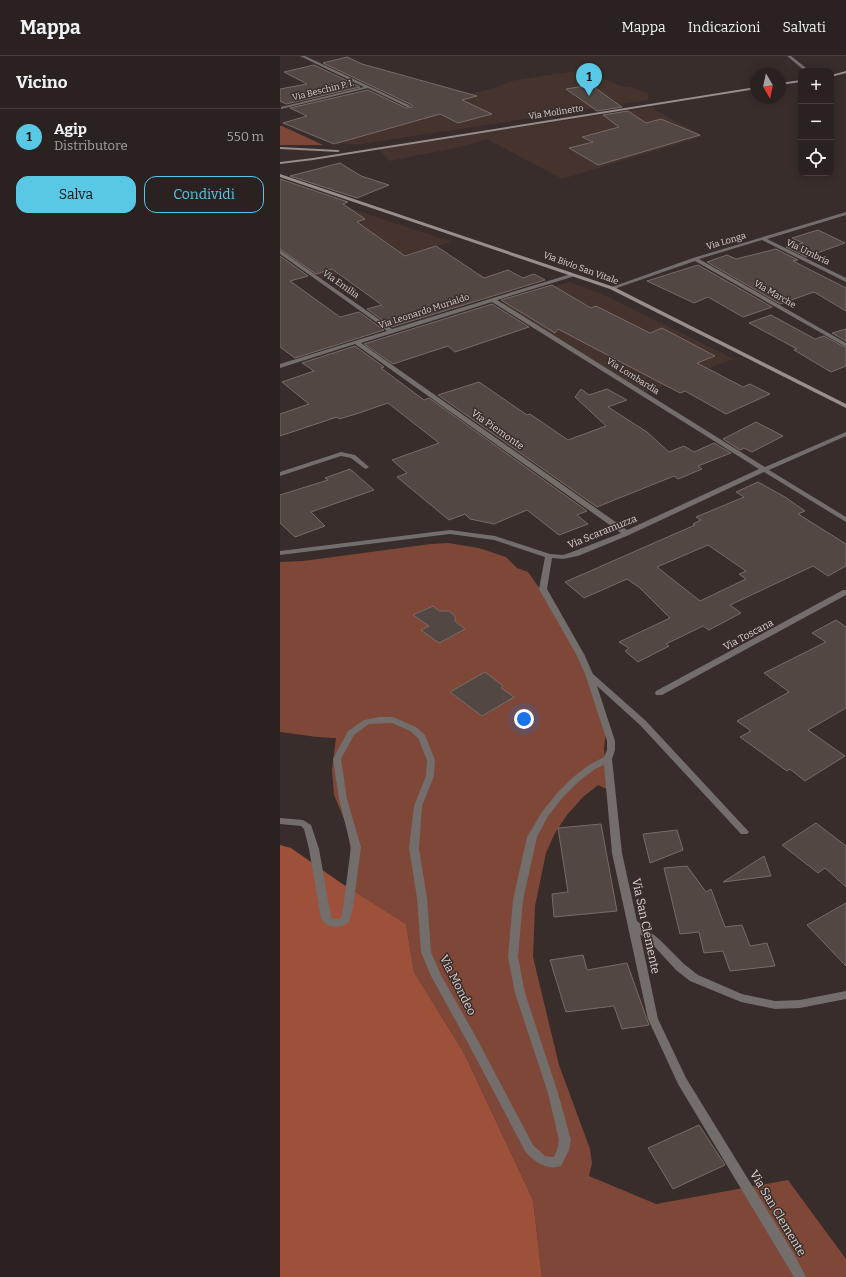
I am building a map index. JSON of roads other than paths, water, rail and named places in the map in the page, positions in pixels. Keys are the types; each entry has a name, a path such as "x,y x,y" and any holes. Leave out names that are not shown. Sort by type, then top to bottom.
{"main road":[{"path":"834,76 846,74"},
{"path":"786,83 798,81"},
{"name":"Via Molinetto","path":"282,164 750,89"},
{"path":"280,149 288,150 291,154 290,159 282,164"},
{"name":"Via Molinetto","path":"280,149 359,152"},
{"name":"Via Bivio San Vitale","path":"280,171 296,180"},
{"name":"Via Bivio San Vitale","path":"280,175 612,288 846,406"}],"street":[{"path":"302,56 409,106"},
{"path":"789,56 804,68"},
{"name":"Via Beschin P. I.","path":"283,108 368,87"},
{"name":"Via Longa","path":"612,288 695,259 846,213"},
{"name":"Via Umbria","path":"762,238 846,280"},
{"name":"Via Emilia","path":"280,252 390,331"},
{"name":"Via Marche","path":"695,259 846,345"},
{"name":"Via Leonardo Murialdo","path":"280,366 573,274"},
{"name":"Via Lombardia","path":"492,300 765,469"},
{"name":"Via Piemonte","path":"357,342 626,533"},
{"name":"Via Scaramuzza","path":"280,553 450,532 495,538 549,556 563,557 575,554 626,533 765,469 846,434"},
{"path":"280,474 341,454 353,456 366,467"},
{"path":"765,469 846,520"},
{"name":"Via San Clemente","path":"549,556 544,590 577,648 589,674 611,741 611,750 608,759 617,853 653,1019 682,1081 772,1227 800,1277"},
{"name":"Via Toscana","path":"659,693 846,592"},
{"path":"589,674 643,723 744,832"},
{"name":"Via Mondeo","path":"280,821 303,823 308,827 314,849 326,918 330,922 336,924 343,921 347,916 350,899 356,847 343,799 337,759 351,733 367,722 393,720 413,729 422,737 431,760 430,776 418,806 414,848 422,898 426,952 436,976 472,1040 529,1148 536,1157 545,1162 557,1162 563,1150 565,1140 553,1093 520,993 513,957 518,900 532,837 545,814 560,795 575,780 592,766 608,759"},
{"path":"632,922 657,943 680,967 694,978 741,998 775,1005 800,1004 846,995"}],"place":[{"name":"Agip","path":"589,96"}]}
